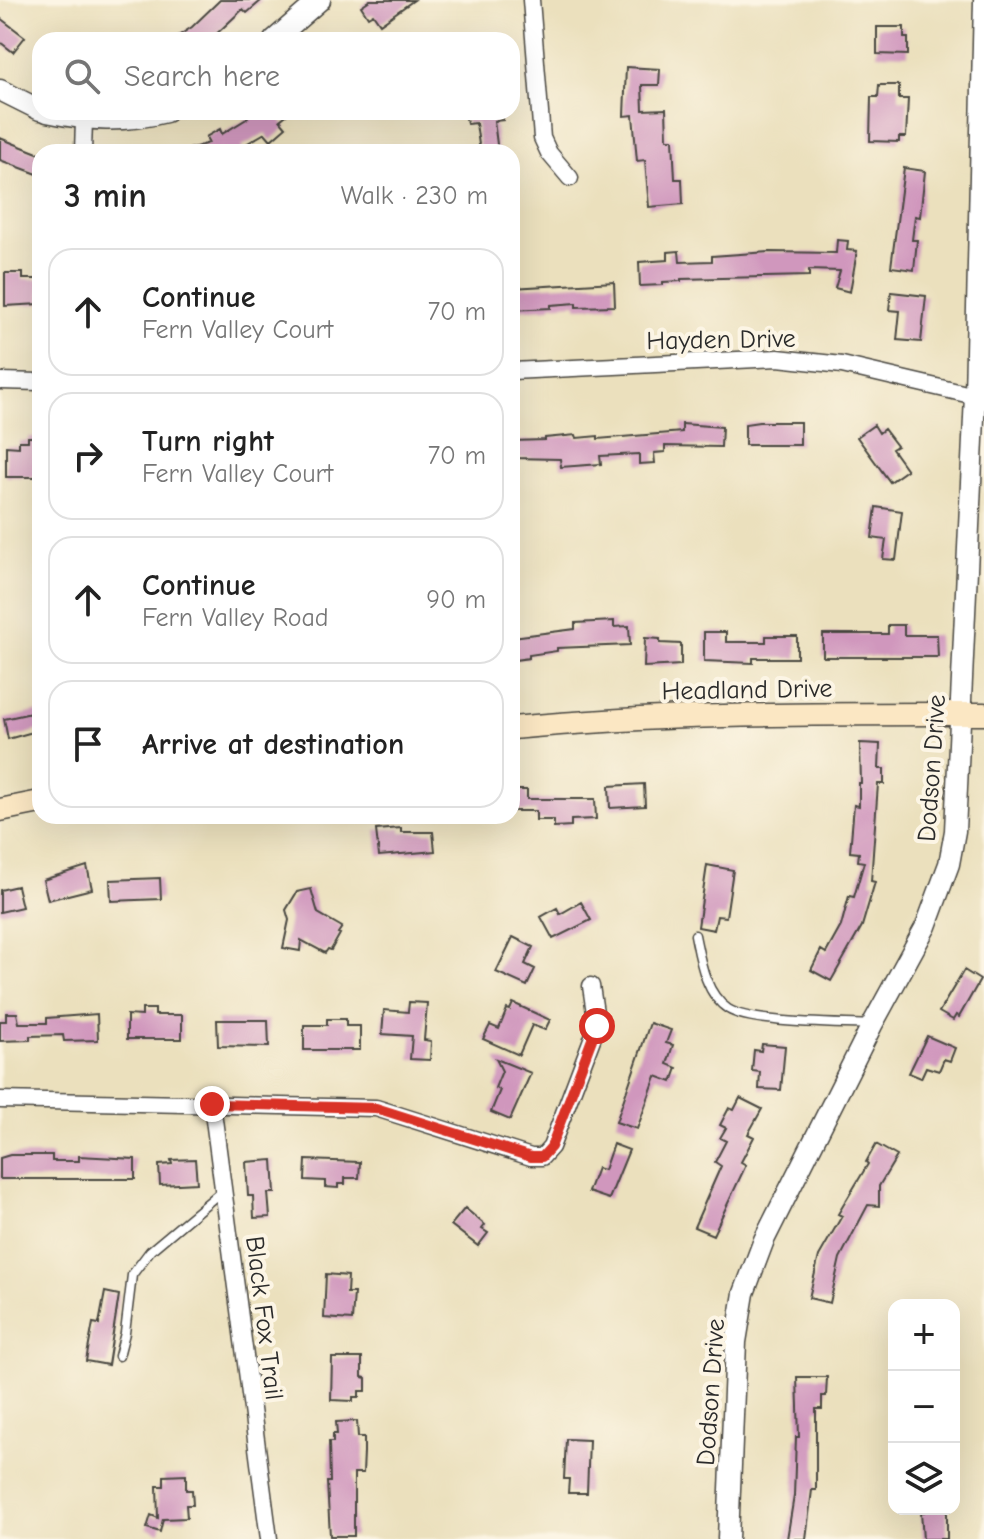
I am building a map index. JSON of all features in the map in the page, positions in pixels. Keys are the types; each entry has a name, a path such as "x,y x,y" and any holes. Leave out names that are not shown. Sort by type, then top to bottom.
{"main road":[{"name":"Headland Drive","path":"520,728 721,717 973,714"},
{"path":"0,810 32,804"}],"street":[{"path":"283,32 320,0"},
{"path":"531,0 542,138 549,153 570,178"},
{"name":"Dodson Drive","path":"728,1539 736,1342 744,1293 764,1240 872,1025 926,926 949,864 955,831 973,714 975,396 980,353 984,0"},
{"path":"0,90 32,106"},
{"path":"83,144 84,120 120,120"},
{"name":"Hayden Drive","path":"520,371 778,358 842,365 975,396"},
{"path":"0,381 32,382"},
{"path":"0,1100 376,1108 531,1157 542,1157 551,1147 597,1026 591,986"},
{"name":"Black Fox Trail","path":"212,1104 269,1539"}],"lane":[{"path":"695,935 701,965 713,992 727,1008 765,1018 872,1025"},
{"path":"119,1356 132,1275 150,1251 224,1189"}],"building":[{"path":"220,0 262,0 247,13 243,9 219,32 184,32"},
{"path":"370,0 414,0 380,24 373,14 368,17 361,6"},
{"path":"0,18 25,37 13,52 0,42"},
{"path":"877,27 904,27 904,38 908,38 908,55 877,54"},
{"path":"626,67 660,69 659,85 642,85 643,110 666,109 667,139 673,139 675,179 682,179 683,204 649,207 645,160 637,161 633,115 624,116"},
{"path":"879,85 899,85 899,99 908,99 906,137 899,137 899,142 870,141 871,97 878,97"},
{"path":"245,120 280,120 286,127 271,140 265,133 246,144 206,144 209,143 206,137 220,129 222,134"},
{"path":"466,120 503,120 494,121 497,144 479,144 476,123 467,124"},
{"path":"0,138 32,151 32,172 0,160"},
{"path":"904,168 925,171 920,217 915,216 912,240 917,240 914,270 891,267"},
{"path":"837,240 848,241 847,250 857,251 850,292 835,288 840,271 809,270 809,276 681,279 663,282 663,285 640,286 639,262 668,260 668,252 679,251 680,262 712,261 712,256 769,252 836,253"},
{"path":"5,273 23,273 23,279 32,279 32,304 5,306"},
{"path":"614,282 615,306 576,307 576,303 520,310 520,288"},
{"path":"891,292 926,296 921,342 897,340 900,311 889,310"},
{"path":"800,422 800,445 745,445 745,424"},
{"path":"682,424 722,427 721,447 665,446 665,452 654,453 655,463 639,464 639,454 600,456 601,464 561,467 560,459 520,458 520,441 576,435 577,438 598,436 598,439 682,432"},
{"path":"874,425 879,433 884,429 897,446 892,449 907,470 890,482 857,437"},
{"path":"28,437 32,437 32,477 6,477 6,446 19,447 19,441 28,441"},
{"path":"876,507 902,511 896,560 883,559 886,540 872,538"},
{"path":"614,621 614,627 629,626 630,645 557,648 557,651 520,659 520,636 575,629 575,623"},
{"path":"888,625 904,625 904,635 937,635 938,657 823,657 823,634 888,634"},
{"path":"704,632 726,632 726,642 766,642 766,636 797,636 797,658 753,658 753,663 704,661"},
{"path":"645,638 660,639 660,643 681,644 681,665 644,667"},
{"path":"32,713 32,732 8,739 4,719"},
{"path":"860,743 880,744 879,769 884,769 884,784 878,784 871,881 875,882 862,926 831,981 811,970 821,950 826,953 841,926 849,896 854,897 864,862 858,861 859,853 850,852 854,805 859,806"},
{"path":"644,784 645,806 610,808 609,786"},
{"path":"520,790 527,790 527,799 595,799 596,819 571,820 571,826 554,827 554,820 536,820 536,811 520,811"},
{"path":"401,828 401,832 433,832 435,851 379,856 376,830"},
{"path":"707,865 733,870 726,917 717,916 714,930 698,927"},
{"path":"87,866 92,889 48,900 43,880"},
{"path":"160,878 161,899 111,901 110,880"},
{"path":"17,886 22,907 0,912 0,890"},
{"path":"311,889 318,913 342,927 331,950 325,953 301,940 300,951 283,948 289,920 286,910 297,892"},
{"path":"581,902 591,920 553,939 541,917 557,908 560,914"},
{"path":"513,937 533,947 525,964 535,969 527,986 496,972"},
{"path":"964,970 980,980 959,1017 956,1015 953,1020 939,1012"},
{"path":"409,1002 427,1003 424,1040 431,1041 430,1060 410,1059 412,1036 382,1034 384,1010 408,1012"},
{"path":"513,1003 550,1020 545,1030 532,1025 519,1055 483,1039 490,1025 499,1029 507,1009 510,1010"},
{"path":"142,1009 155,1009 155,1015 182,1015 182,1039 127,1039 127,1015 142,1016"},
{"path":"6,1013 17,1013 19,1023 47,1023 47,1018 97,1014 98,1040 64,1041 63,1035 0,1041 0,1021 6,1021"},
{"path":"327,1019 346,1019 346,1026 360,1026 360,1050 304,1050 304,1025 327,1025"},
{"path":"217,1020 268,1020 269,1047 218,1046"},
{"path":"650,1023 671,1030 666,1043 673,1045 667,1064 677,1068 672,1082 656,1076 637,1129 616,1122"},
{"path":"927,1036 955,1048 950,1061 944,1059 939,1071 926,1067 921,1078 909,1073"},
{"path":"762,1044 785,1046 781,1090 759,1089 760,1072 752,1071 754,1050 761,1051"},
{"path":"496,1059 531,1073 510,1120 491,1112 500,1090 495,1088 502,1071"},
{"path":"740,1098 762,1109 748,1134 754,1137 741,1162 746,1165 713,1235 694,1227 721,1166 715,1162 726,1141 720,1138 726,1128 720,1125 729,1108 734,1110"},
{"path":"613,1144 629,1150 609,1199 588,1192 597,1168 604,1170"},
{"path":"876,1144 897,1156 879,1186 879,1206 868,1205 840,1258 830,1303 809,1298 819,1256"},
{"path":"10,1155 52,1155 52,1161 79,1161 79,1156 135,1159 135,1179 0,1179 0,1158"},
{"path":"195,1159 197,1183 160,1185 159,1165 172,1164 171,1160"},
{"path":"273,1160 275,1193 268,1193 270,1217 254,1218 253,1196 248,1196 246,1162"},
{"path":"306,1160 360,1162 359,1178 345,1178 345,1184 338,1184 338,1188 325,1187 325,1181 305,1180"},
{"path":"465,1208 485,1225 482,1229 488,1233 478,1246 451,1225"},
{"path":"326,1274 348,1276 347,1293 354,1293 352,1320 324,1318"},
{"path":"105,1292 119,1295 108,1365 86,1361 93,1323 99,1324"},
{"path":"332,1358 362,1358 366,1391 359,1391 359,1397 353,1397 353,1401 331,1400"},
{"path":"797,1377 827,1377 826,1396 822,1396 822,1409 816,1409 816,1490 812,1490 806,1539 787,1539 794,1496 796,1437 799,1437"},
{"path":"357,1421 358,1437 364,1437 364,1452 363,1473 354,1473 354,1536 330,1536 327,1482 330,1482 329,1442 333,1442 333,1434 337,1434 336,1422"},
{"path":"566,1439 589,1440 587,1493 568,1493 569,1479 564,1479"},
{"path":"186,1475 186,1490 192,1490 193,1505 186,1505 187,1518 163,1519 160,1532 147,1528 151,1515 158,1518 157,1486 164,1486 164,1476"},
{"path":"921,1515 947,1515 947,1539 923,1539"}],"route":[{"path":"212,1104 376,1108 531,1157 542,1157 551,1147 597,1026"}]}
